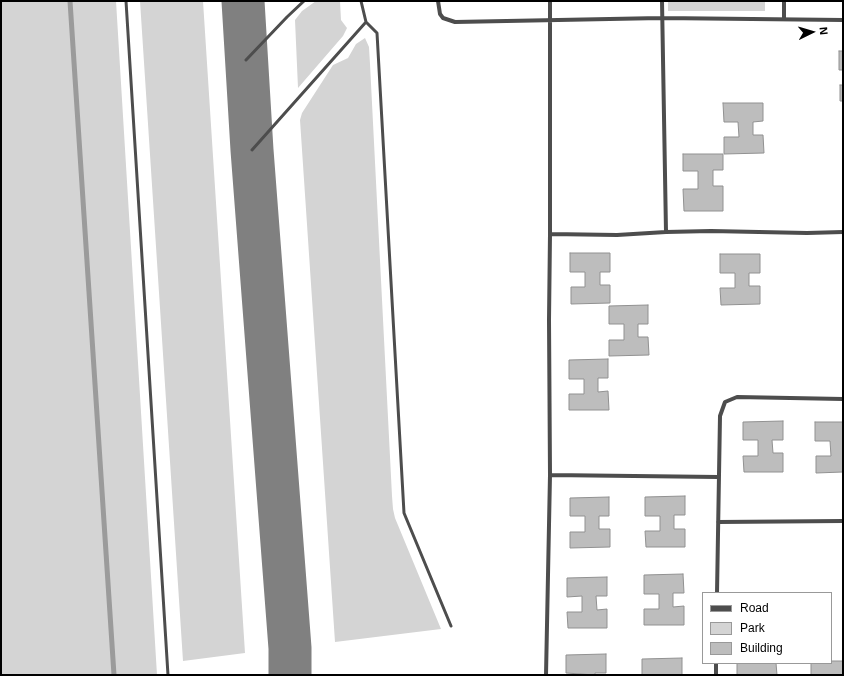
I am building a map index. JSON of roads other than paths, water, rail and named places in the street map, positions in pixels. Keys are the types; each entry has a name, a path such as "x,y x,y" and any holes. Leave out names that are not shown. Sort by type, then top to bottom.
{"street":[{"path":"438,1 440,14 443,18 455,22 661,18 843,20"},
{"path":"546,675 550,475 548,320 550,234 550,1"},
{"path":"662,1 661,18 666,232"},
{"path":"784,1 784,19"},
{"path":"550,234 617,235 711,231 807,233 843,232"},
{"path":"717,592 720,416 725,402 737,397 843,399"},
{"path":"550,475 718,477"},
{"path":"718,522 843,521"},
{"path":"716,664 716,675"}],"lane":[{"path":"126,1 168,675"},
{"path":"246,60 304,1"},
{"path":"356,1 361,3 366,22 377,33 404,512 451,626"},
{"path":"252,150 366,22"}],"waterway":[{"path":"70,1 114,675"}]}
